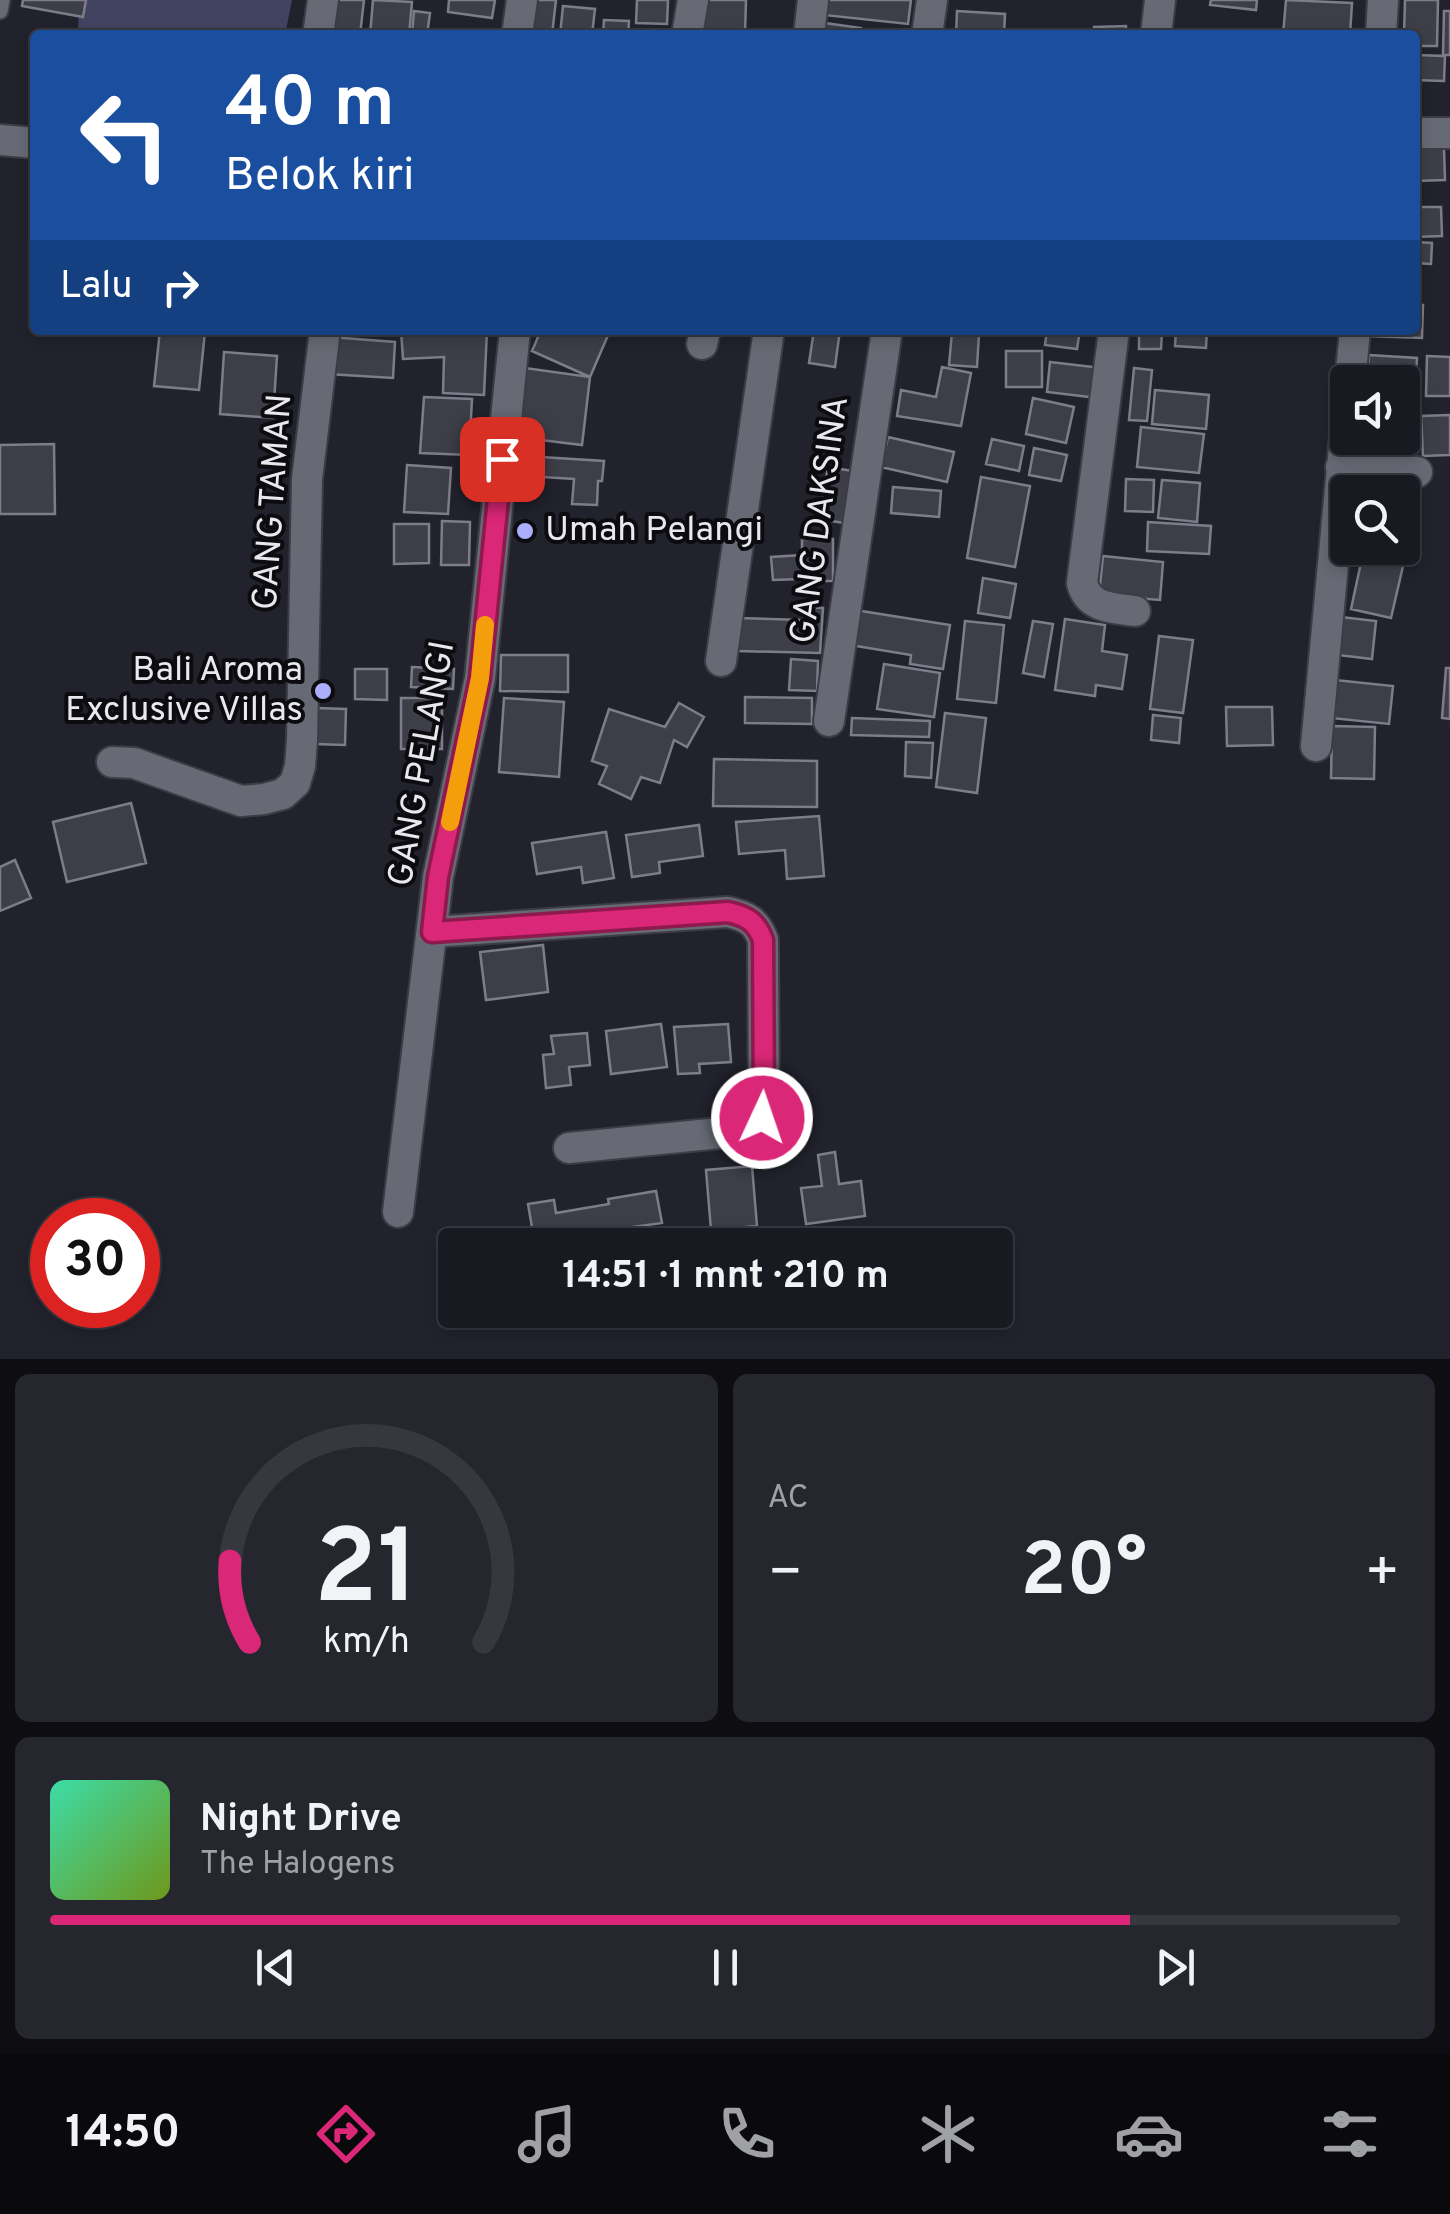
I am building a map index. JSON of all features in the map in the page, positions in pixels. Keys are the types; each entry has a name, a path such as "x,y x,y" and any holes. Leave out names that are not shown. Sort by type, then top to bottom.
{"street":[{"path":"319,30 323,0"},
{"path":"519,30 522,0"},
{"path":"688,30 693,0"},
{"path":"809,30 812,0"},
{"path":"928,30 932,0"},
{"path":"1157,30 1160,0"},
{"path":"1381,30 1383,0"},
{"path":"1420,133 1450,133"},
{"path":"0,140 30,142"},
{"name":"GANG TAMAN","path":"112,762 134,763 242,801 283,794 294,783 302,740 308,480 324,335"},
{"name":"GANG PELANGI","path":"398,1212 438,877 480,678 514,335"},
{"path":"721,662 768,335"},
{"name":"GANG DAKSINA","path":"829,721 886,335"},
{"path":"1113,335 1082,583 1084,594 1100,606 1135,611"},
{"path":"1352,365 1355,335"},
{"path":"1316,746 1342,455"},
{"path":"1341,466 1417,472"},
{"path":"432,932 728,912 750,919 759,928 763,940 762,1118 751,1130 569,1148"}],"lane":[{"path":"0,11 2,0"}],"shaded area":[{"path":"79,0 292,0 286,30 78,30"}],"building":[{"path":"23,0 86,0 83,17 22,6"},
{"path":"332,0 364,0 361,30 328,30"},
{"path":"373,0 412,2 409,30 370,30"},
{"path":"449,0 495,0 492,18 448,12"},
{"path":"529,0 556,0 553,30 526,30"},
{"path":"637,0 668,0 667,24 636,23"},
{"path":"695,0 746,0 745,30 694,30"},
{"path":"826,0 911,0 908,24 824,15"},
{"path":"1211,0 1257,0 1256,10 1210,5"},
{"path":"1286,0 1352,3 1350,30 1283,30"},
{"path":"1405,0 1438,0 1437,46 1420,46 1420,30 1404,30"},
{"path":"563,6 595,9 593,30 561,30"},
{"path":"414,11 430,13 428,30 412,30"},
{"path":"957,11 1005,14 1004,30 956,30"},
{"path":"1444,11 1450,11 1450,55 1443,55"},
{"path":"604,20 629,21 628,30 603,30"},
{"path":"825,23 861,28 861,30 824,30"},
{"path":"1126,26 1126,30 1094,30 1094,27"},
{"path":"1420,55 1445,56 1444,81 1420,80"},
{"path":"1444,148 1445,180 1420,181 1420,149"},
{"path":"1420,207 1441,207 1442,236 1420,237"},
{"path":"1420,242 1432,243 1431,264 1420,263"},
{"path":"1423,305 1422,338 1367,336 1420,335"},
{"path":"159,335 205,335 199,390 154,386"},
{"path":"401,335 487,335 484,395 443,393 444,357 403,359"},
{"path":"539,335 608,335 590,377 532,351"},
{"path":"813,335 839,335 835,367 809,363"},
{"path":"952,335 979,335 977,367 949,365"},
{"path":"1046,335 1079,335 1077,349 1045,345"},
{"path":"1139,335 1162,335 1161,349 1139,349"},
{"path":"1176,335 1207,335 1206,348 1175,346"},
{"path":"330,337 395,342 393,378 328,374"},
{"path":"1006,351 1042,351 1042,387 1006,387"},
{"path":"224,352 277,356 273,418 220,414"},
{"path":"1369,355 1417,358 1417,365 1368,365"},
{"path":"1427,356 1450,357 1450,396 1426,396"},
{"path":"1050,362 1102,368 1098,398 1047,392"},
{"path":"942,367 971,373 961,426 897,416 901,390 936,397"},
{"path":"525,368 590,377 582,445 516,437"},
{"path":"1134,368 1152,370 1147,421 1129,420"},
{"path":"1155,390 1209,395 1206,429 1152,424"},
{"path":"424,397 472,399 469,455 420,453"},
{"path":"1033,398 1074,407 1066,443 1026,434"},
{"path":"1450,415 1450,455 1423,456 1421,416"},
{"path":"1141,427 1204,434 1199,473 1137,467"},
{"path":"888,437 954,452 947,482 881,467"},
{"path":"992,439 1024,446 1019,471 986,464"},
{"path":"54,444 55,514 0,514 0,445"},
{"path":"1034,448 1067,455 1061,481 1029,475"},
{"path":"509,455 604,461 597,505 572,504 574,479 543,477 542,489 506,485"},
{"path":"407,465 451,468 448,514 404,512"},
{"path":"828,467 853,471 844,523 819,519"},
{"path":"981,477 1030,486 1015,567 967,558"},
{"path":"1126,479 1154,480 1153,512 1125,511"},
{"path":"1162,480 1200,483 1197,522 1158,518"},
{"path":"893,487 941,491 939,517 891,513"},
{"path":"442,521 470,522 469,565 441,565"},
{"path":"1148,522 1211,526 1209,554 1147,551"},
{"path":"394,524 429,524 429,563 394,564"},
{"path":"802,539 833,539 833,581 773,580 771,557 802,555"},
{"path":"1103,556 1163,562 1160,600 1099,595"},
{"path":"1360,565 1403,566 1391,618 1351,609"},
{"path":"983,578 1016,584 1010,618 978,613"},
{"path":"804,607 823,608 820,653 738,651 739,618 803,620"},
{"path":"855,610 950,625 943,669 910,664 911,655 850,645"},
{"path":"1341,617 1376,621 1372,659 1338,655"},
{"path":"1065,619 1105,625 1102,651 1127,655 1122,689 1096,685 1095,696 1055,690"},
{"path":"965,621 1004,625 996,703 957,699"},
{"path":"1033,621 1053,624 1044,677 1023,673"},
{"path":"1159,636 1193,640 1183,713 1150,709"},
{"path":"501,655 568,655 568,692 500,691"},
{"path":"791,659 818,661 817,691 789,690"},
{"path":"884,664 940,673 934,717 877,709"},
{"path":"412,667 454,669 453,689 411,687"},
{"path":"1446,668 1450,668 1450,719 1442,718"},
{"path":"355,669 387,669 387,700 355,699"},
{"path":"1335,680 1393,686 1389,724 1331,718"},
{"path":"745,697 812,698 812,724 745,723"},
{"path":"401,698 442,698 442,749 401,749"},
{"path":"504,698 564,702 559,777 499,772"},
{"path":"679,703 704,717 687,747 674,740 660,783 641,777 631,799 599,784 607,766 592,761 609,709 665,727"},
{"path":"1226,707 1272,707 1273,745 1227,746"},
{"path":"315,708 346,709 345,745 314,744"},
{"path":"945,713 986,718 977,793 936,787"},
{"path":"1153,715 1181,718 1179,743 1151,740"},
{"path":"852,718 930,721 929,737 851,735"},
{"path":"1332,726 1375,727 1374,779 1331,778"},
{"path":"906,742 933,743 931,778 905,776"},
{"path":"714,759 817,761 817,807 713,806"},
{"path":"131,803 146,863 67,882 53,822"},
{"path":"819,816 824,876 787,879 785,850 739,854 736,822"},
{"path":"699,825 703,856 659,862 660,873 632,877 626,835"},
{"path":"606,832 614,878 583,883 581,867 537,874 532,843"},
{"path":"15,860 31,898 0,911 0,867"},
{"path":"543,945 548,992 486,1000 480,952"},
{"path":"661,1024 667,1067 611,1074 606,1031"},
{"path":"728,1024 731,1062 699,1064 700,1073 678,1074 674,1027"},
{"path":"587,1033 590,1065 569,1067 571,1085 546,1088 543,1055 554,1054 551,1036"},
{"path":"835,1152 839,1184 861,1181 865,1216 806,1224 801,1188 822,1186 818,1155"},
{"path":"752,1166 757,1226 711,1228 706,1170"},
{"path":"656,1191 662,1223 626,1228 532,1228 528,1204 554,1200 556,1213 609,1204 608,1199"}],"slow traffic":[{"path":"450,822 480,678 485,625"}],"place":[{"name":"Umah Pelangi","path":"525,531"},
{"name":"Bali Aroma Exclusive Villas","path":"323,691"}],"route":[{"path":"502,459 480,678 438,877 432,932 728,912 750,919 763,940 762,1118"}]}
